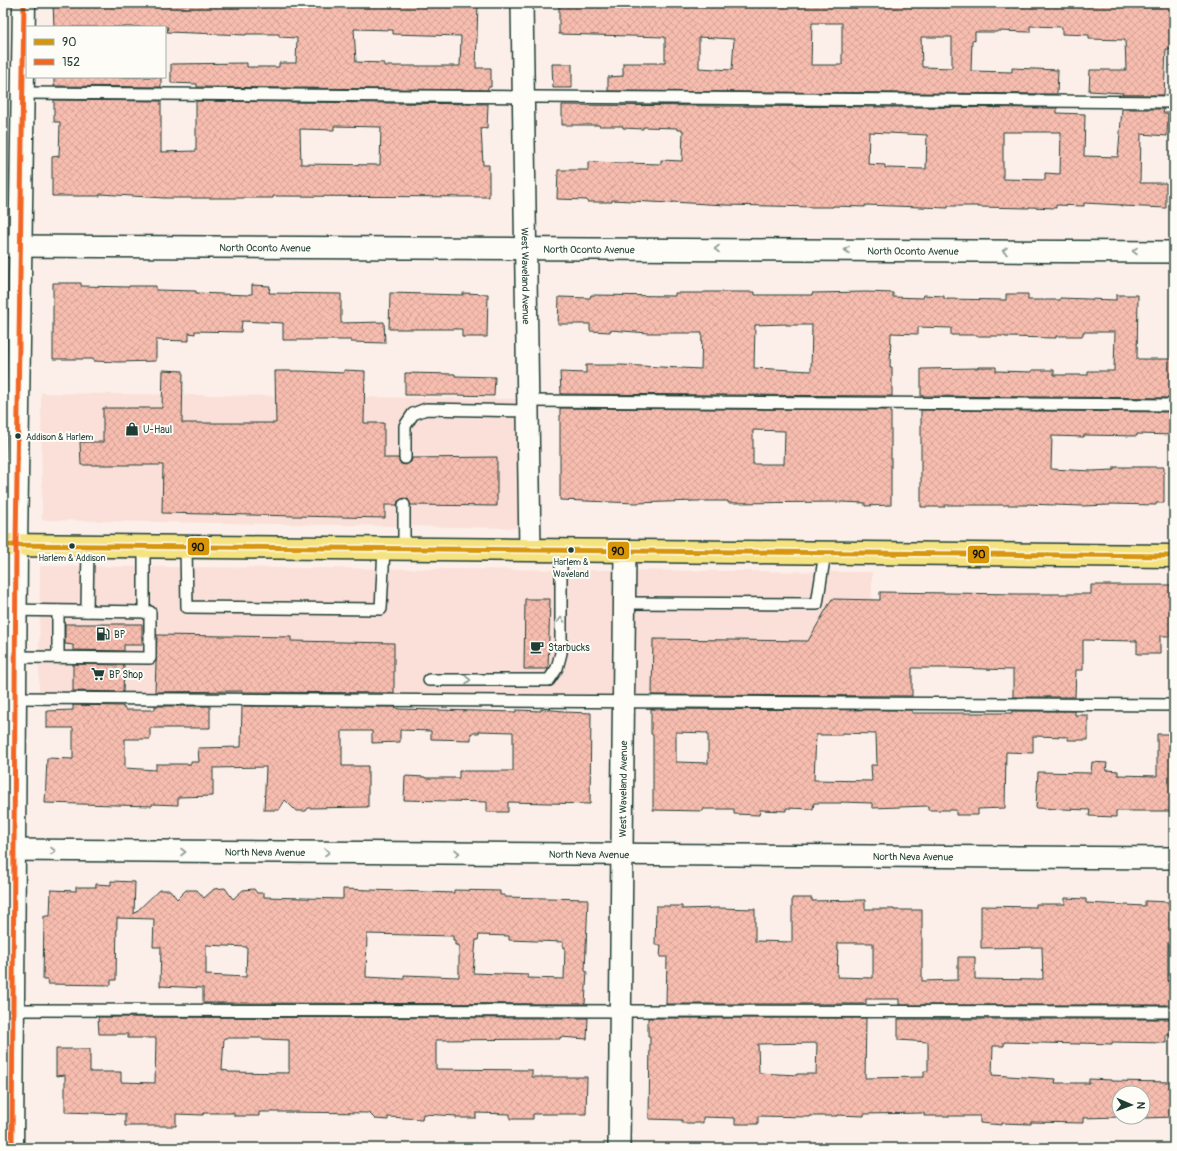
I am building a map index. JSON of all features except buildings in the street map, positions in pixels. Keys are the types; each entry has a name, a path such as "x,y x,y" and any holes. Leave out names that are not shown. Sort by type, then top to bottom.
{"main road":[{"path":"10,545 1174,556"}],"street":[{"path":"12,1148 8,850 15,698 15,657 9,610 11,246 23,93 24,3"},
{"name":"West Waveland Avenue","path":"522,3 530,550"},
{"name":"North Oconto Avenue","path":"11,246 1174,252"},
{"name":"West Waveland Avenue","path":"620,1148 625,551"},
{"name":"North Neva Avenue","path":"8,850 1174,858"}],"lane":[{"path":"23,93 1174,102"},
{"path":"405,458 405,426 413,414 426,410 527,406 1174,405"},
{"path":"186,546 187,607 382,609 404,505"},
{"path":"87,611 88,546"},
{"path":"144,546 144,612"},
{"path":"429,680 549,680 557,668 561,653 561,550"},
{"path":"624,603 817,604 825,553"},
{"path":"9,610 150,612 150,658 15,657"},
{"path":"58,611 58,657"},
{"path":"15,698 1174,705"},
{"path":"10,1001 621,1011 1174,1012"}],"shaded area":[{"path":"41,393 519,399 519,528 42,520"},
{"path":"40,566 872,572 871,699 39,693"}],"transit line":[{"name":"152","path":"12,1148 16,545 24,3"},
{"name":"90","path":"3,545 1174,556"}],"place":[{"name":"U-Haul","path":"132,429"},
{"name":"Addison & Harlem","path":"18,436"},
{"name":"Harlem & Addison","path":"72,546"},
{"name":"Harlem & Waveland","path":"571,550"},
{"name":"BP","path":"103,634"},
{"name":"Starbucks","path":"537,647"},
{"name":"BP Shop","path":"98,674"}]}
